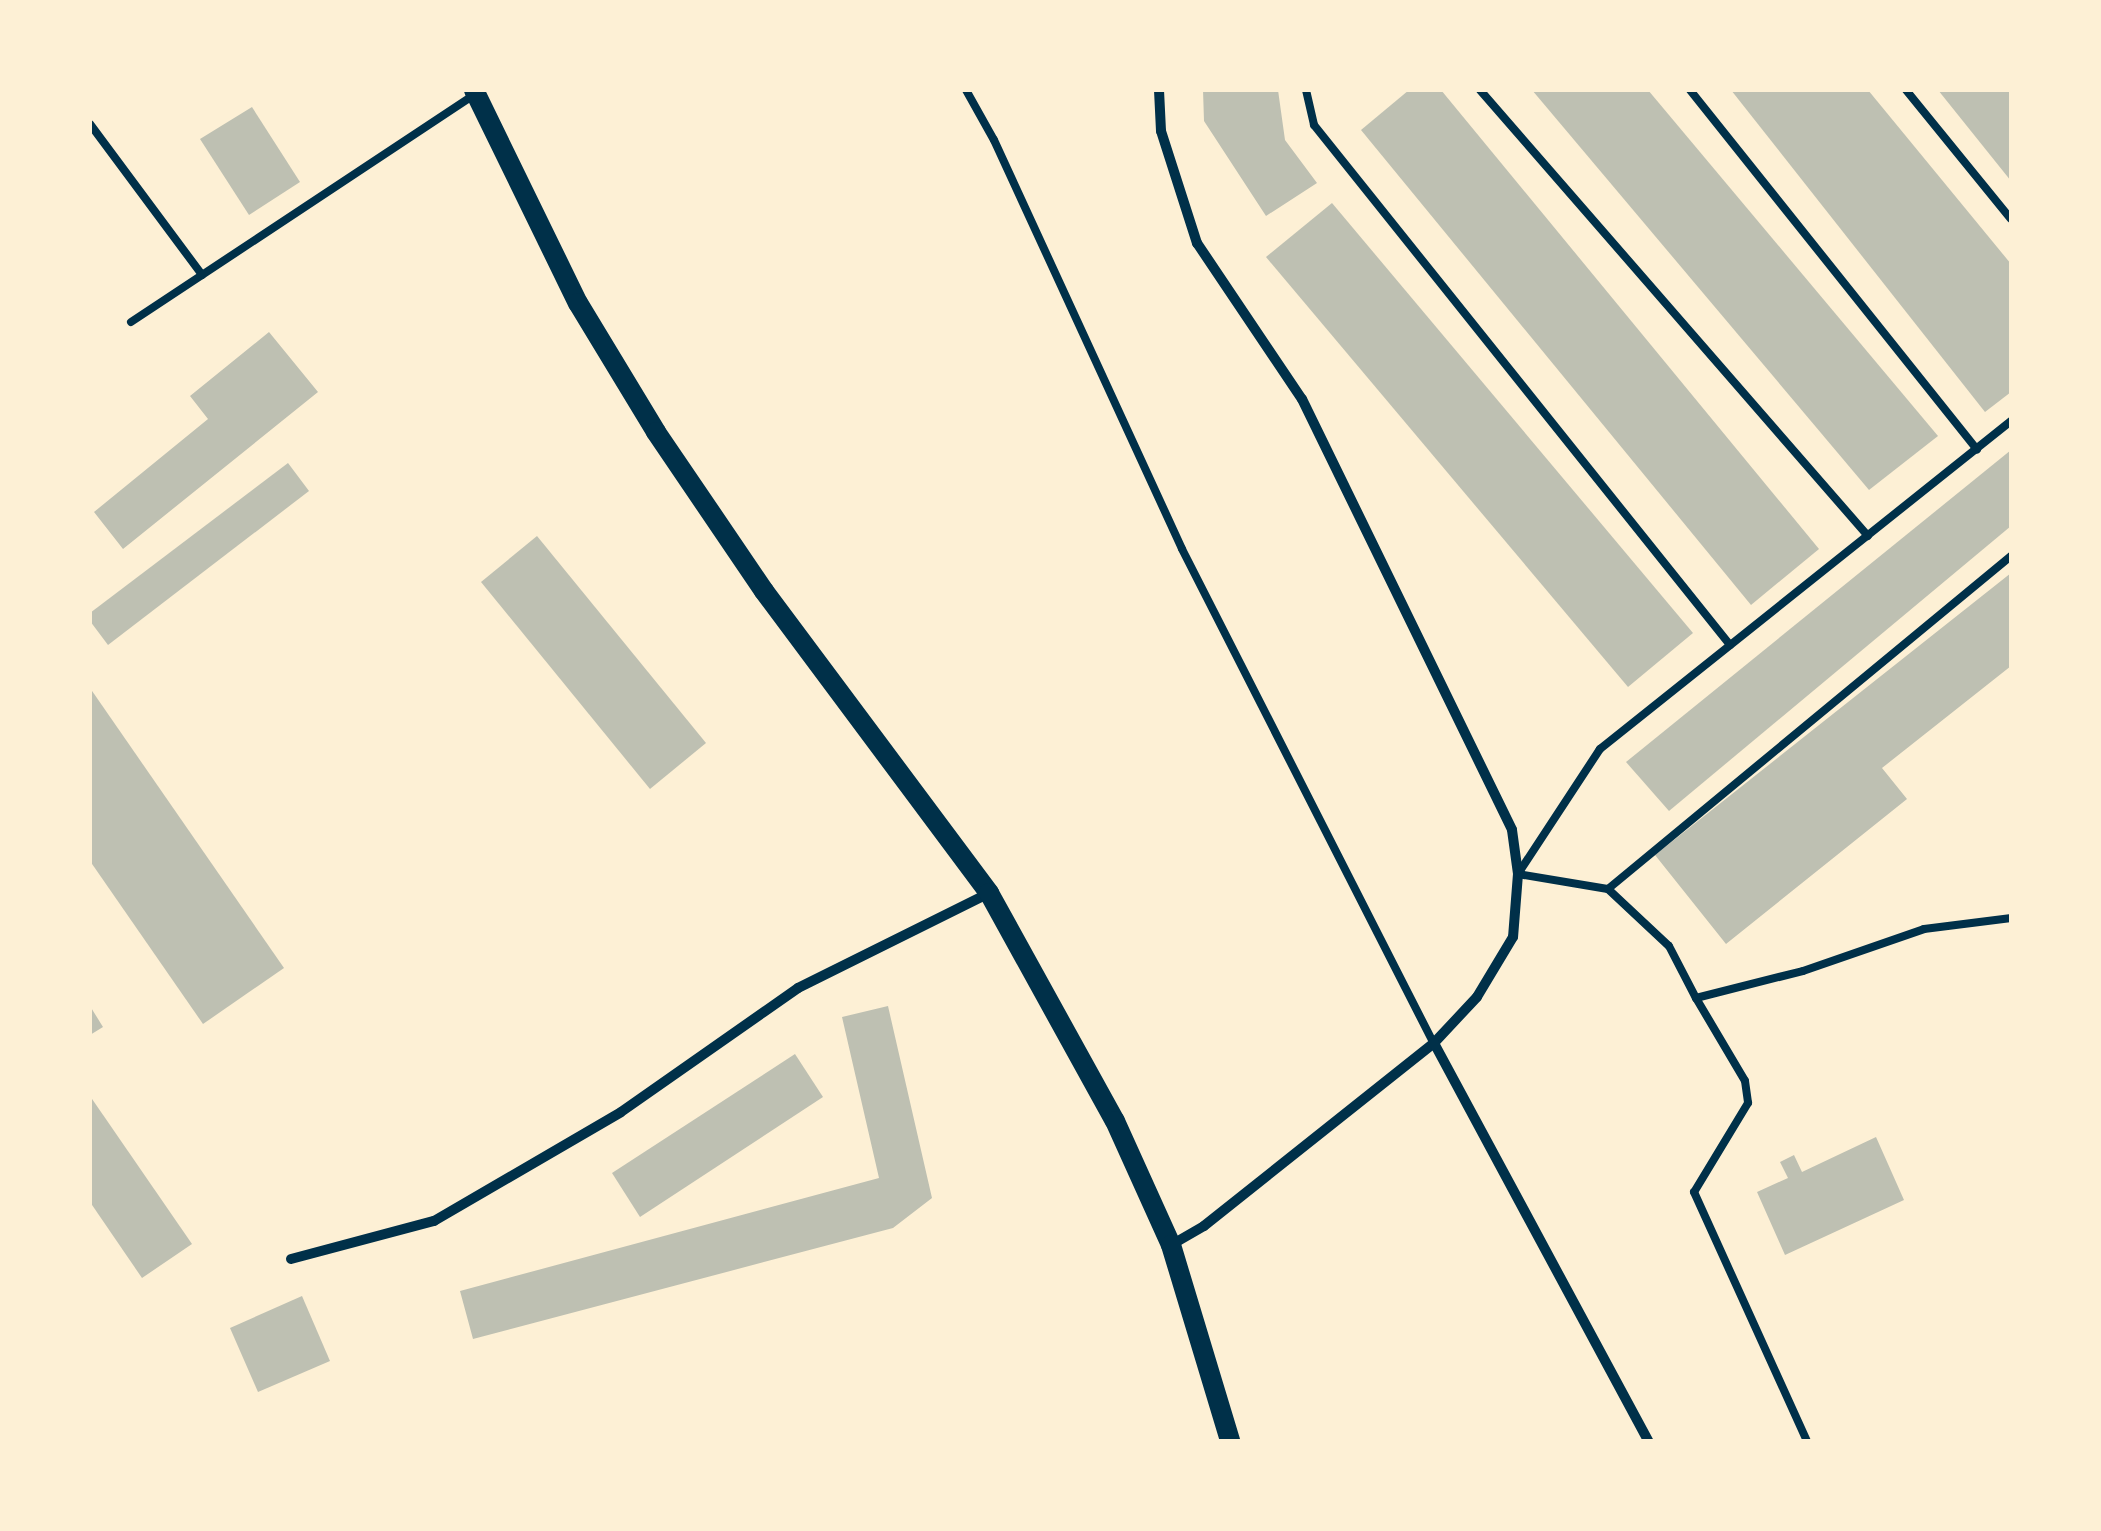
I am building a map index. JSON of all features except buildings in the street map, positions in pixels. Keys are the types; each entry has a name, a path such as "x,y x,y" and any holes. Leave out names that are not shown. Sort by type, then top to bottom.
{"main road":[{"path":"475,92 578,303 656,432 764,591 989,893 1116,1121 1171,1245 1230,1441"}],"street":[{"path":"1159,90 1161,132 1197,243 1302,399 1512,830 1518,874 1513,937 1477,997 1434,1044 1204,1226 1171,1245"},
{"path":"291,1259 434,1221 621,1112 798,988 989,893"},
{"path":"1443,1061 1646,1441"}],"lane":[{"path":"966,90 994,140 1182,549 1443,1061"},
{"path":"1306,90 1314,125 1730,645"},
{"path":"1480,90 1868,536"},
{"path":"1690,90 1977,449"},
{"path":"1906,90 2011,218"},
{"path":"130,322 475,92"},
{"path":"90,124 202,275"},
{"path":"1807,1441 1694,1192 1748,1103 1745,1081 1669,946 1608,889 1518,874 1600,750 2011,422"},
{"path":"1608,889 2011,556"},
{"path":"1696,998 1803,970 1924,929 2011,918"}]}
